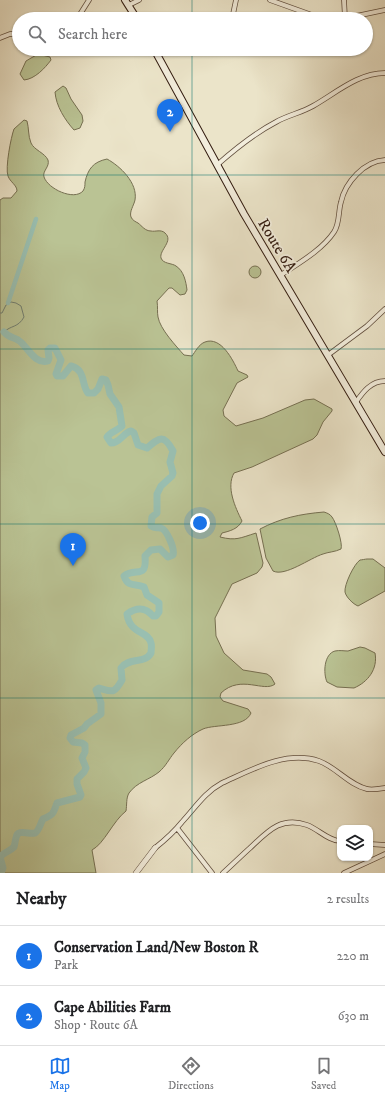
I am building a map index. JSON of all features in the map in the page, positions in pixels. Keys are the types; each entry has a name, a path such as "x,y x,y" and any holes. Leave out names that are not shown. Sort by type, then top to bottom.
{"main road":[{"path":"127,2 133,12"},
{"name":"Route 6A","path":"158,56 216,165 385,452"}],"street":[{"path":"81,12 89,0"},
{"path":"127,2 139,0"},
{"path":"233,12 236,0"},
{"path":"270,0 305,12"},
{"path":"344,0 345,12"},
{"path":"373,12 385,10"},
{"path":"0,38 12,34"},
{"path":"216,165 246,141 275,122 311,107 359,79 376,73 385,72"},
{"path":"281,275 313,252 330,237 338,224 341,200 344,192 356,175 372,163 385,160"},
{"path":"328,354 368,326 385,309"},
{"path":"356,402 362,393 372,385 377,382 385,381"},
{"path":"136,873 155,848 177,828 202,799 215,787 277,760 290,758 319,761 361,787 369,789 385,788"},
{"path":"223,873 272,828 287,822 299,823 310,827 332,840 337,841"},
{"path":"177,828 212,873"},
{"path":"373,844 385,845"},
{"path":"344,873 385,854"}],"green space":[{"path":"35,56 46,56 50,57 51,60 43,70 32,78 24,80 20,74 26,61"},
{"path":"63,86 66,88 71,99 82,115 83,121 80,128 74,130 67,122 57,102 55,92"},
{"path":"24,120 27,121 29,138 32,145 48,160 44,177 51,186 56,189 68,194 79,194 84,190 86,177 92,167 98,162 107,159 117,166 131,181 135,194 135,200 131,213 132,218 147,230 162,231 165,233 168,239 161,258 162,260 179,268 183,274 186,284 187,290 185,294 180,295 172,288 169,288 157,301 159,322 184,355 192,356 199,346 205,342 216,342 230,355 238,371 247,375 248,377 237,383 223,410 224,416 236,426 263,418 305,400 314,399 332,409 323,422 317,435 313,439 252,467 234,473 232,479 232,497 242,521 236,528 222,533 220,537 234,539 256,533 263,563 262,567 257,573 232,584 215,618 216,636 224,653 243,670 267,674 271,677 275,684 265,687 244,684 236,685 221,693 220,697 223,701 248,709 251,713 248,718 229,725 208,727 195,733 180,746 159,772 132,789 127,797 126,811 117,820 101,843 92,850 96,873 0,873 0,200 3,198 11,198 17,191 16,187 8,176 8,160 14,129"},
{"path":"253,266 257,266 261,272 257,278 253,278 249,274 249,270"},
{"path":"324,512 331,516 334,520 340,538 341,549 325,553 291,569 278,572 273,571 266,558 260,529 291,517"},
{"path":"373,559 385,568 385,591 358,606 348,598 345,589 352,570 360,560"},
{"path":"360,647 375,653 375,664 368,679 354,688 337,687 327,682 325,664 331,653 335,651 348,651"}],"waterway":[{"path":"8,303 36,219"},
{"path":"0,313 2,313 6,305 11,302 21,306 24,317 17,325 4,332"},
{"path":"1,873 3,868 0,857 14,847 17,835 19,833 35,833 43,819 53,813 57,803 80,797 81,795 77,784 77,779 86,768 82,758 85,752 85,745 82,743 73,742 70,738 71,735 84,728 101,714 101,703 96,690 99,688 110,691 115,690 122,680 121,668 128,663 145,658 151,653 151,644 149,639 132,626 127,614 134,610 141,609 147,611 153,616 156,616 159,612 159,603 147,595 144,587 130,584 124,576 133,572 142,571 144,568 145,556 151,550 160,549 168,557 173,555 172,544 166,532 161,528 151,526 152,517 157,513 157,494 161,486 172,476 173,473 170,462 173,451 167,442 162,439 155,441 147,448 138,445 134,433 131,431 114,443 111,443 107,437 122,426 119,407 110,394 106,380 102,379 98,389 94,393 88,393 81,374 76,368 71,366 63,376 57,376 56,374 61,360 55,348 50,348 48,350 48,361 39,360 18,340 4,332"}],"place":[{"name":"Cape Abilities Farm","path":"170,132"},
{"name":"Conservation Land/New Boston R","path":"73,566"}]}
